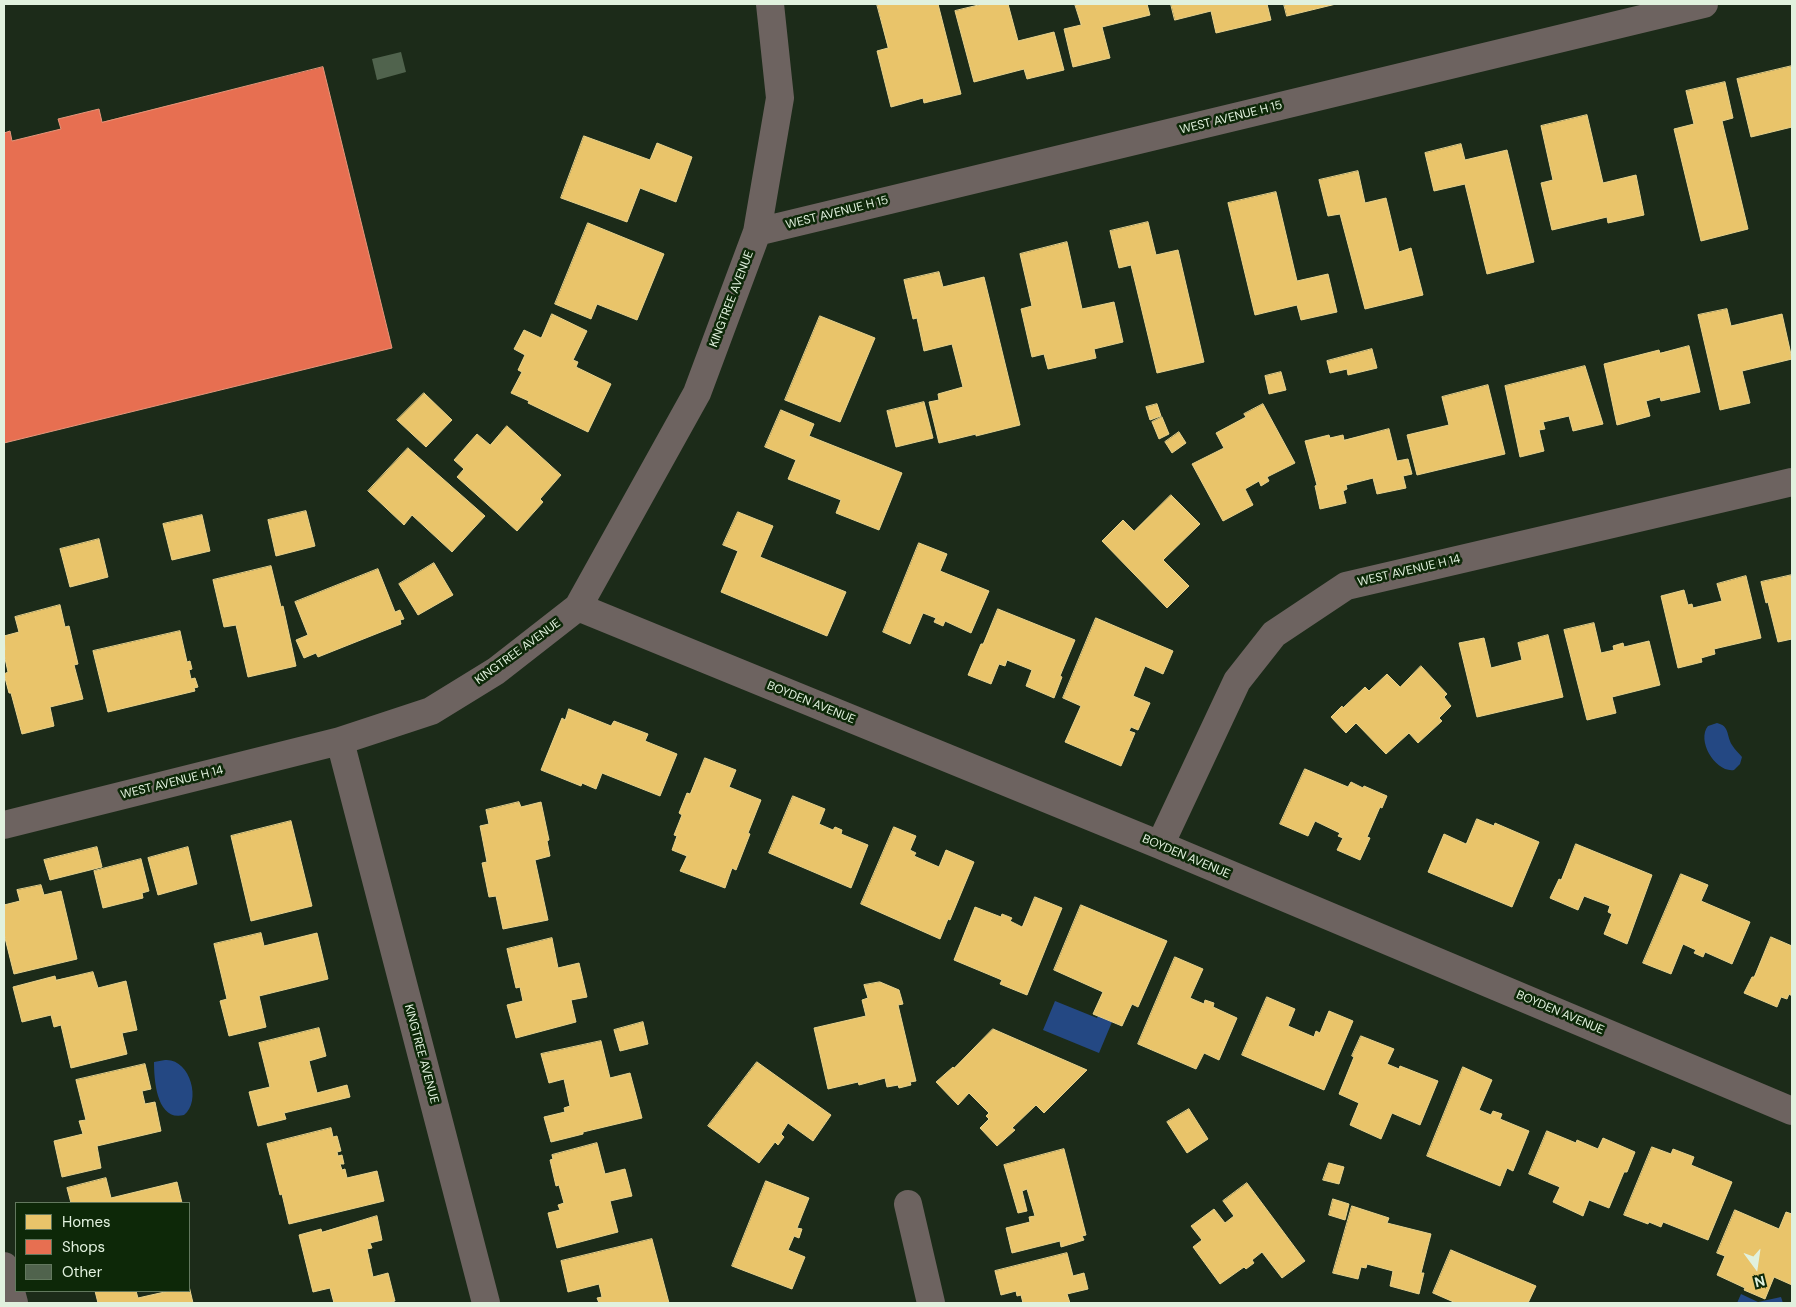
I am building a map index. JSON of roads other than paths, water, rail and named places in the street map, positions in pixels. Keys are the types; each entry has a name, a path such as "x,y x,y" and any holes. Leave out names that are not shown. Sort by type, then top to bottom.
{"street":[{"name":"KINGTREE AVENUE","path":"486,1303 340,740 431,711 496,671 578,607 697,393 757,232 780,98 770,4"},
{"name":"WEST AVENUE H 15","path":"757,232 1704,4"},
{"name":"WEST AVENUE H 14","path":"1160,845 1237,681 1274,634 1346,586 1792,482"},
{"name":"BOYDEN AVENUE","path":"578,607 1160,845 1792,1111"},
{"name":"WEST AVENUE H 14","path":"4,825 340,740"},
{"path":"908,1204 931,1303"},
{"path":"4,1266 14,1303"}],"water":[{"path":"1717,723 1724,726 1732,745 1742,757 1740,764 1734,770 1727,770 1721,766 1710,755 1706,747 1704,740 1705,732 1708,726"},
{"path":"1055,1001 1112,1022 1099,1053 1043,1030"},
{"path":"174,1061 181,1066 191,1082 192,1100 189,1109 184,1115 175,1116 168,1112 159,1098 156,1089 154,1062"},
{"path":"1741,1294 1758,1302 1781,1297 1783,1303 1737,1303"}]}
